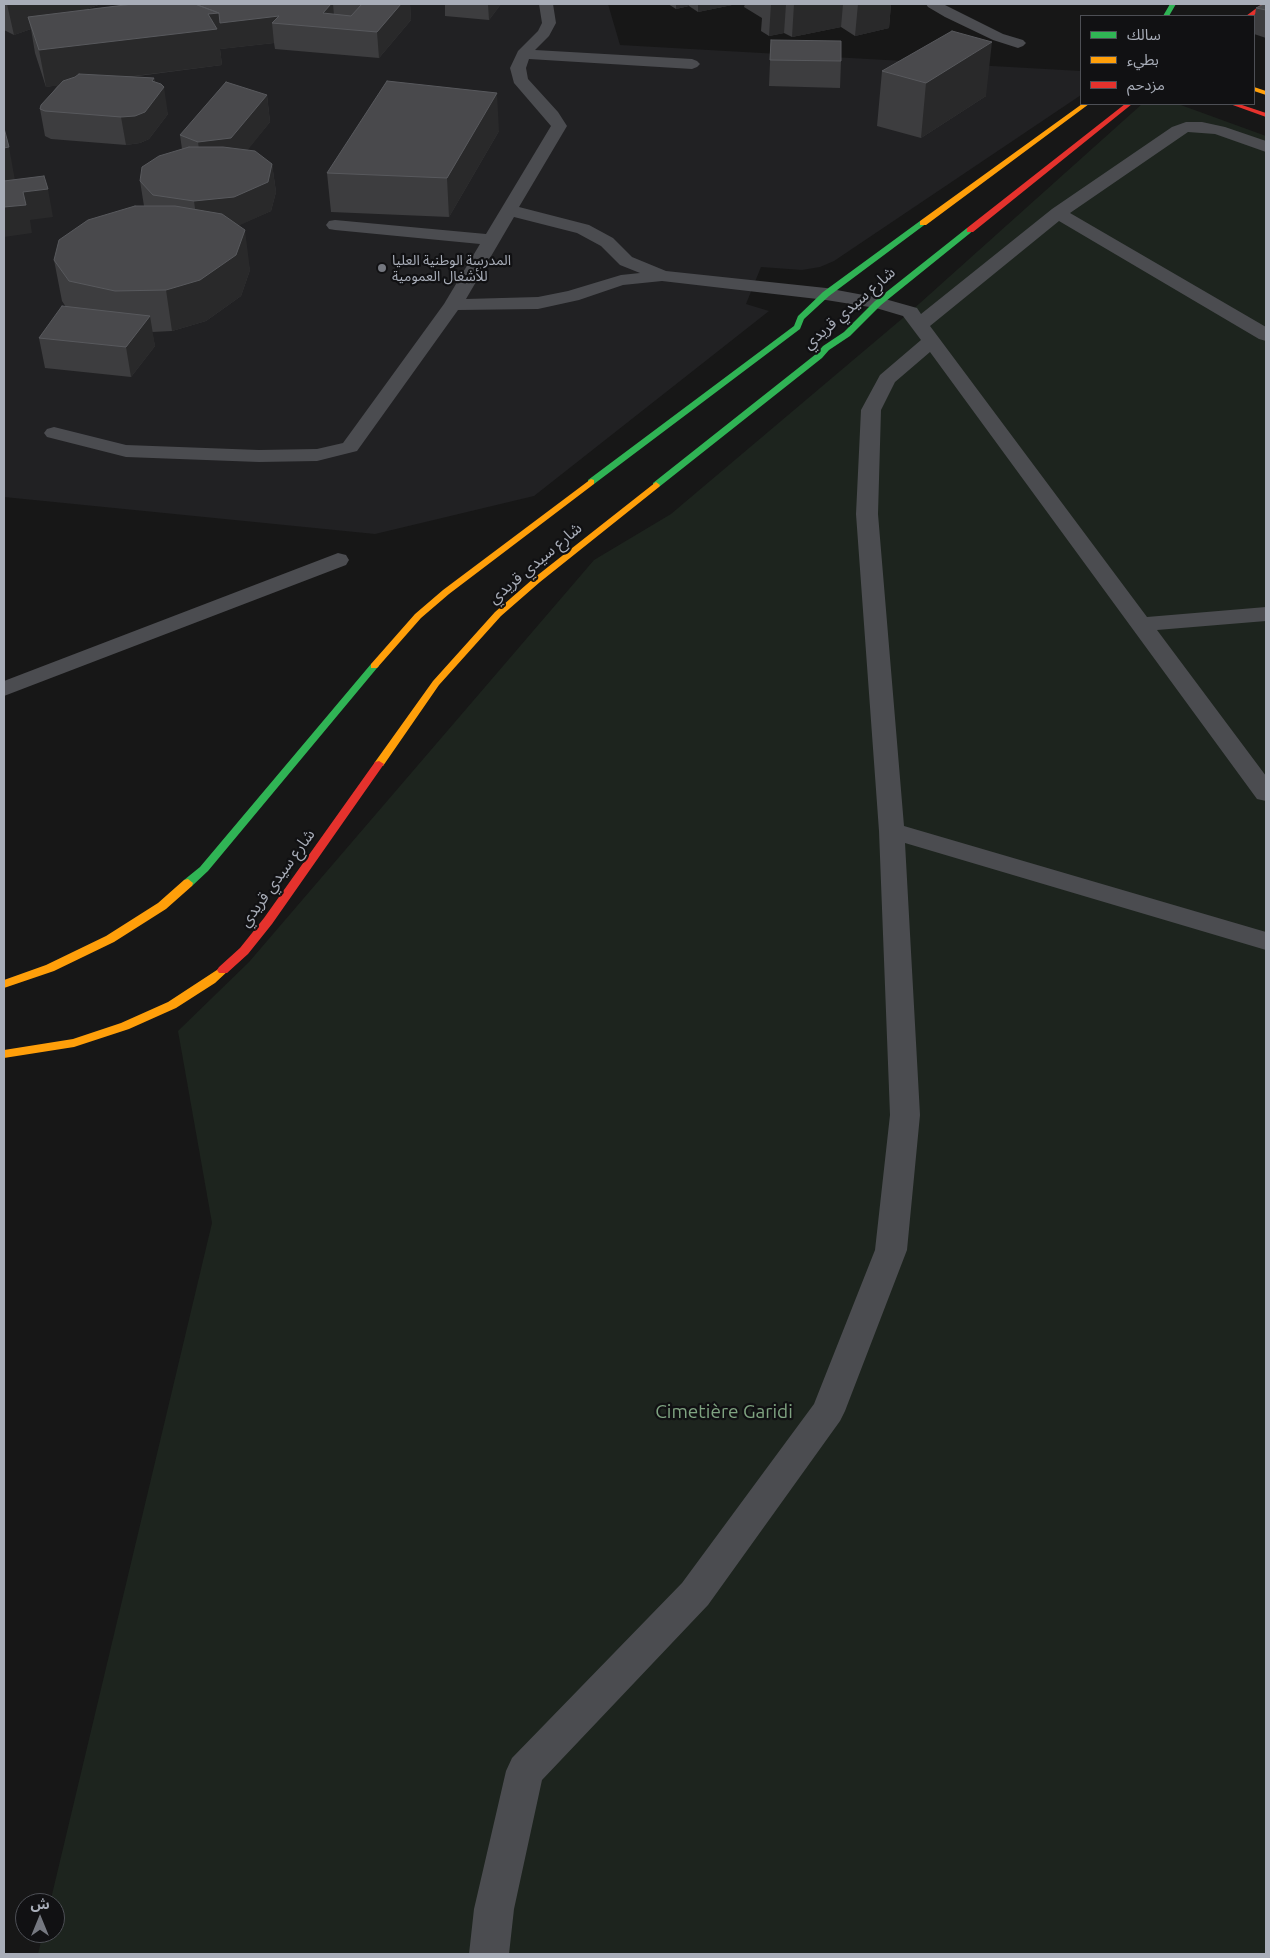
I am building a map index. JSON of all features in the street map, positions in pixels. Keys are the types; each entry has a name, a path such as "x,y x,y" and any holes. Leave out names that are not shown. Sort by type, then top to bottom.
{"street":[{"path":"1167,15 1173,4"},
{"path":"1250,15 1265,4"},
{"name":"شارع سيدي قريدي","path":"4,984 50,968 110,939 162,906 204,869 393,643 418,616 475,568 777,340 797,327 802,318 826,294 1085,105"},
{"name":"شارع سيدي قريدي","path":"4,1054 74,1043 126,1026 172,1004 212,980 244,951 268,921 436,682 498,614 536,580 819,356 826,348 847,334 878,303 1128,105"},
{"path":"1236,105 1266,116"}],"lane":[{"path":"54,433 126,450 259,456 317,455 350,447 453,305 559,126 552,115 520,80 518,68 523,54 544,34 549,23 546,4"},
{"path":"933,4 990,33 1018,42"},
{"path":"523,54 692,64"},
{"path":"489,1954 494,1909 525,1771 695,1594 828,1412 891,1250 905,1115 892,831 867,514 872,410 888,379 926,333 1058,213 1178,130 1186,127 1202,127 1219,130 1266,147"},
{"path":"509,210 583,229 607,242 626,261 662,276"},
{"path":"1058,213 1149,264 1266,336"},
{"path":"335,225 491,240"},
{"path":"453,305 538,303 572,296 621,280 662,276 826,294 878,303 910,312 1266,793"},
{"path":"4,689 338,560"},
{"path":"1141,624 1266,614"},
{"path":"892,831 1266,941"}],"shaded area":[{"name":"المدرسة الوطنية العليا للأشغال العمومية","path":"4,4 608,4 620,45 1080,71 1080,96 834,261 820,267 802,270 761,267 746,304 769,311 534,496 375,534 4,497"}],"green space":[{"name":"Cimetière Garidi","path":"1141,105 1181,105 1266,136 1266,1954 38,1954 41,1943 65,1943 65,1893 52,1893 212,1223 178,1031 249,962 594,560 671,514 910,312"}],"building":[{"path":"133,4 195,4 219,13 208,14 217,29 39,50 28,17"},
{"path":"195,4 331,4 323,13 351,16 362,4 401,4 377,32 272,23 279,16 220,23 219,13"},
{"path":"1266,4 1266,10 1256,8"},
{"path":"952,31 992,42 926,83 882,71"},
{"path":"771,40 841,41 841,61 770,60"},
{"path":"79,74 154,78 152,81 164,87 145,112 135,116 121,117 40,109 41,105 63,81"},
{"path":"387,81 497,93 447,178 327,173"},
{"path":"226,82 267,95 231,138 198,142 180,135"},
{"path":"4,128 9,147 4,148"},
{"path":"189,147 223,147 255,151 272,164 268,182 234,197 194,201 153,195 140,181 142,167 159,156"},
{"path":"44,176 48,189 23,192 26,205 4,207 4,181"},
{"path":"135,206 175,206 222,214 245,230 236,255 200,280 166,290 115,291 69,281 54,260 59,240 88,220"},
{"path":"62,306 150,316 126,347 39,338"}],"traffic: fast":[{"path":"1167,15 1173,4"},
{"path":"591,482 797,327 801,318 826,294 923,223"},
{"path":"656,485 819,356 826,348 847,334 878,303 970,230"},
{"path":"188,883 204,869 374,666"}],"traffic: slow":[{"path":"1255,89 1266,93"},
{"path":"923,223 1085,105"},
{"path":"374,666 418,616 446,592 591,482"},
{"path":"379,764 436,683 498,614 537,580 656,485"},
{"path":"4,984 50,968 110,939 162,906 188,883"},
{"path":"4,1054 74,1043 125,1026 172,1005 223,970"}],"traffic: jam":[{"path":"1250,15 1265,4"},
{"path":"970,230 1128,105"},
{"path":"1236,105 1266,115"},
{"path":"223,970 244,951 268,921 379,764"}],"place":[{"name":"المدرسة الوطنية العليا للأشغال العمومية","path":"382,268"}]}
